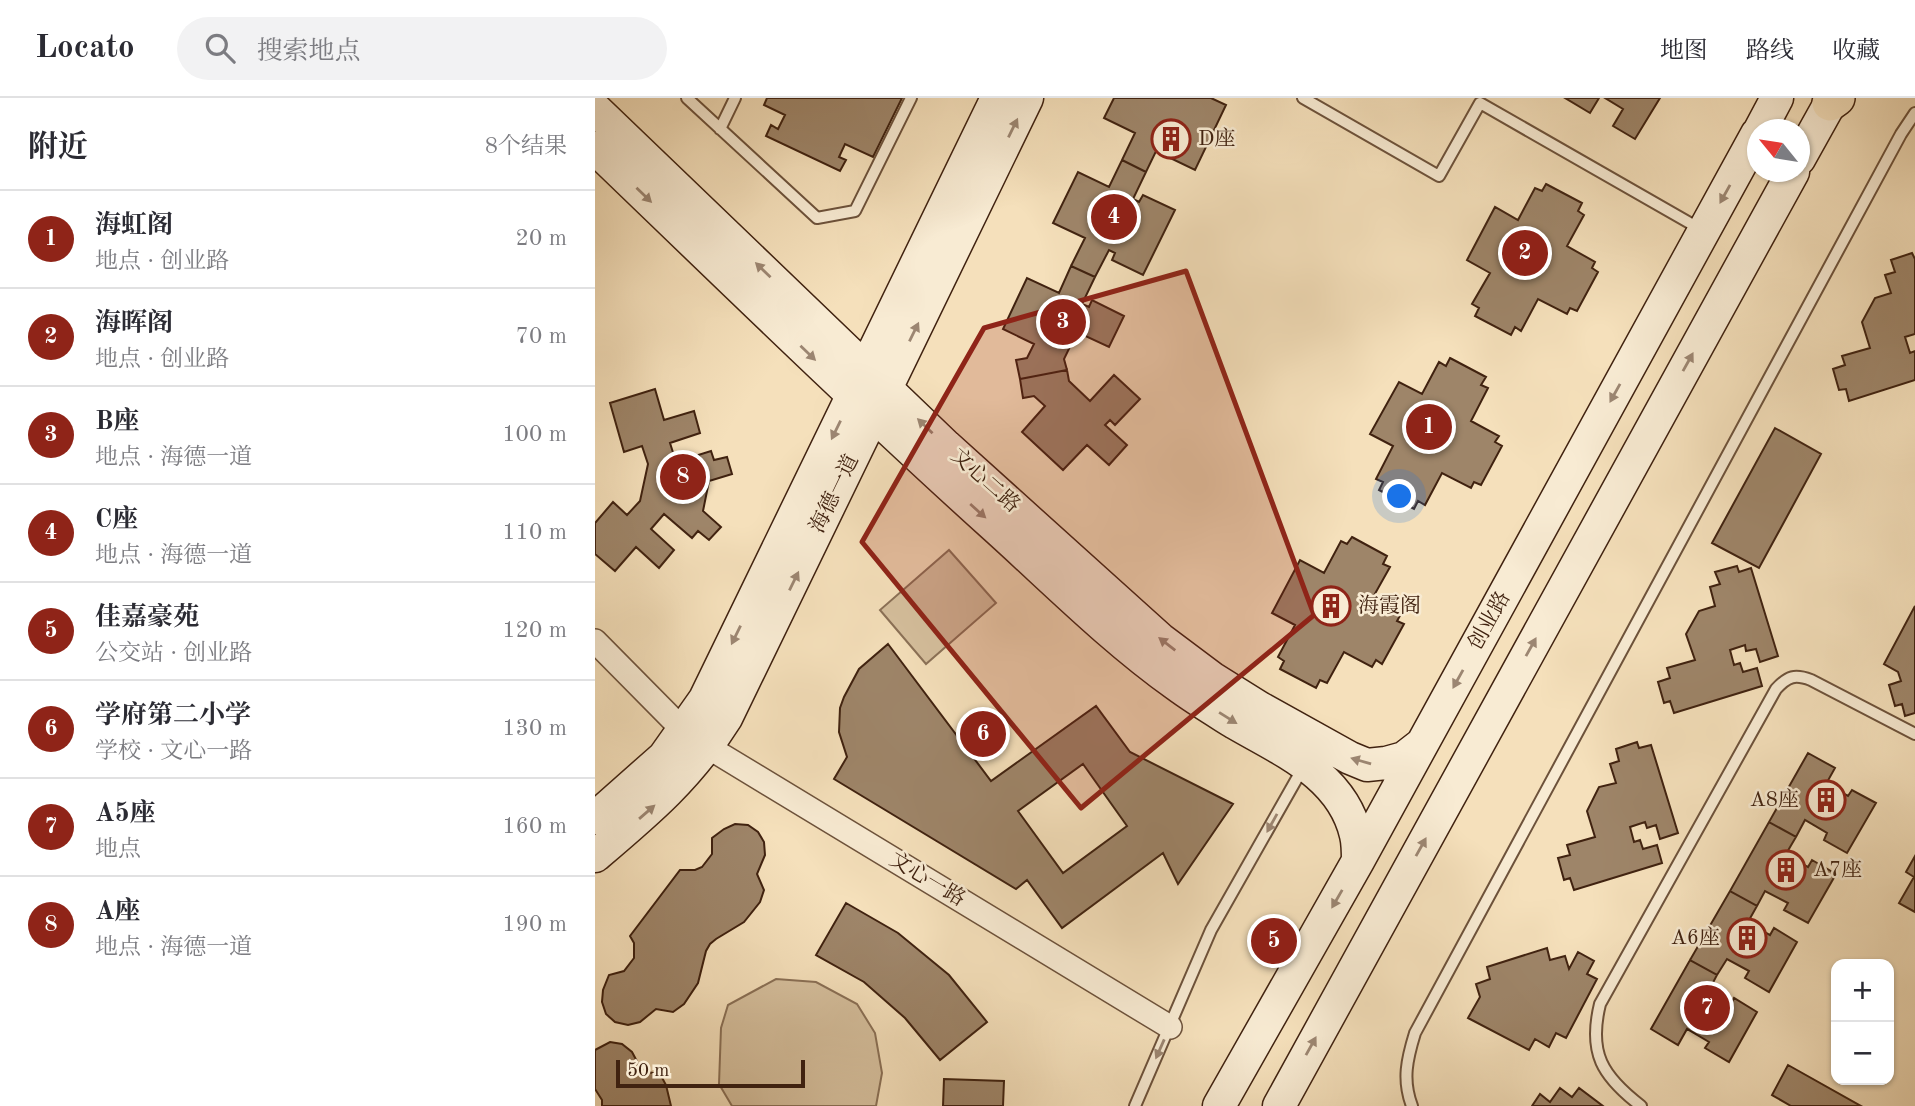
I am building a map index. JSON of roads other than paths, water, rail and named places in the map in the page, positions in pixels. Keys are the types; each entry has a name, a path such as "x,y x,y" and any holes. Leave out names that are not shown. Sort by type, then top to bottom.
{"street":[{"name":"海德一道","path":"870,392 996,98"},
{"name":"海德一道","path":"595,856 657,803 686,774 705,699 722,665 1027,98"},
{"path":"1766,119 1777,98"},
{"path":"1810,141 1833,100"},
{"name":"文心二路","path":"595,109 870,392 1132,650 1178,686 1306,764 1333,790 1346,810 1356,835 1358,861"},
{"name":"文心二路","path":"595,148 870,392 966,465 1160,639 1212,678 1282,720 1367,765 1404,758 1422,744"},
{"name":"创业路","path":"1219,1106 1358,861 1747,154"},
{"path":"1292,1101 1788,182"},
{"name":"文心一路","path":"595,641 696,739 1170,1027"},
{"name":"海德一道","path":"595,818 664,757 696,739"}],"lane":[{"path":"687,98 817,218 855,211 911,98"},
{"path":"720,129 735,98"},
{"path":"1303,98 1439,176 1480,103 1704,231"},
{"path":"1412,1106 1406,1092 1406,1063 1415,1033 1901,134 1915,113"},
{"path":"1641,1106 1613,1081 1596,1050 1594,1026 1600,1004 1776,689 1785,679 1797,675 1915,734"},
{"path":"1135,1106 1212,930 1306,764"}],"place":[{"name":"D座","path":"1171,139"},
{"name":"C座","path":"1114,217"},
{"name":"海晖阁","path":"1525,253"},
{"name":"B座","path":"1063,322"},
{"name":"海虹阁","path":"1429,427"},
{"name":"A座","path":"683,477"},
{"name":"海霞阁","path":"1331,606"},
{"name":"学府第二小学","path":"983,734"},
{"name":"A8座","path":"1826,800"},
{"name":"A7座","path":"1786,870"},
{"name":"A6座","path":"1747,938"},
{"name":"佳嘉豪苑","path":"1274,941"},
{"name":"A5座","path":"1707,1008"}]}
